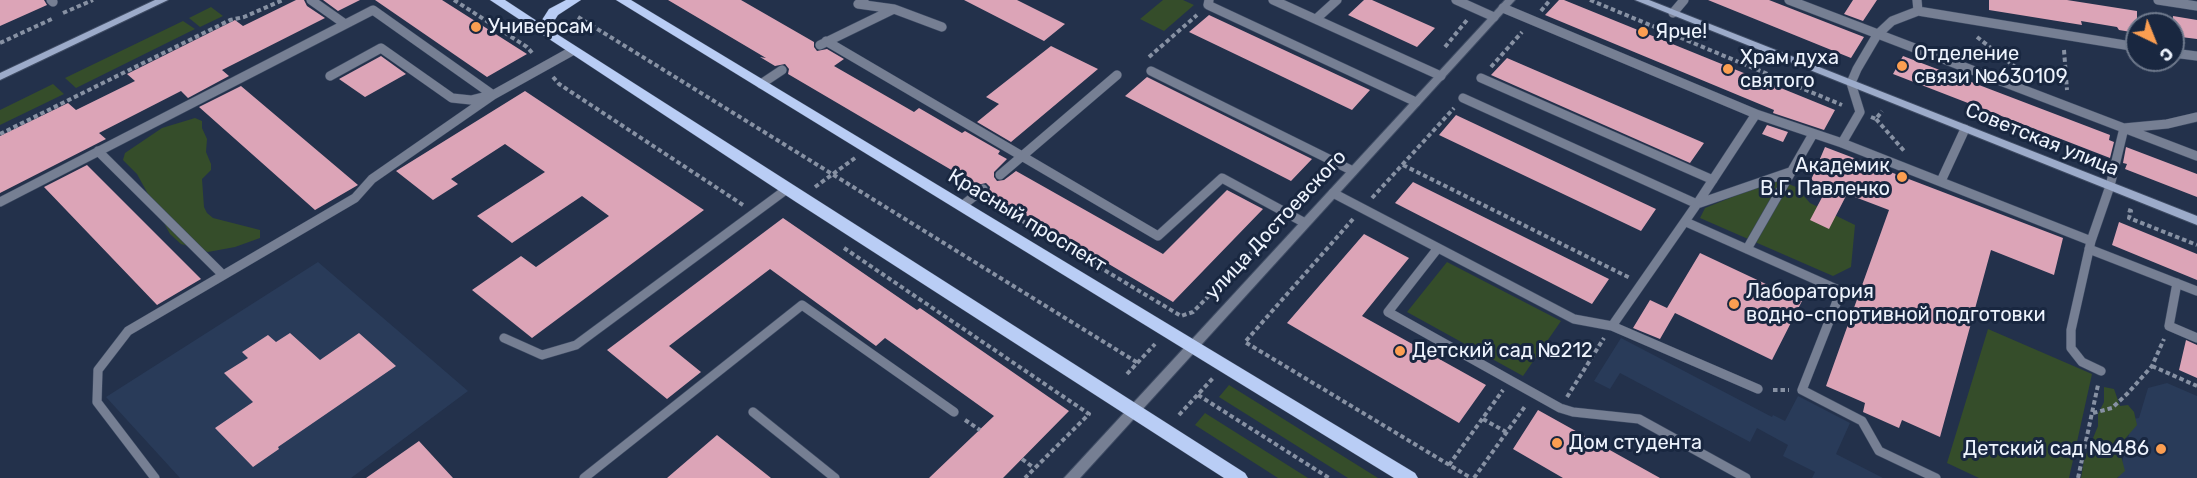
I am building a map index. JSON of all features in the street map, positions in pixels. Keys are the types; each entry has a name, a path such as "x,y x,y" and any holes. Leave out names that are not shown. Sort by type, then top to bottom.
{"main road":[{"path":"496,0 1239,478"},
{"path":"542,30 553,12 575,0"},
{"name":"Красный проспект","path":"622,0 1409,478"}],"street":[{"path":"0,77 163,0"},
{"name":"Советская улица","path":"1640,0 2197,221"},
{"name":"улица Достоевского","path":"1071,478 1502,8"}],"lane":[{"path":"310,0 345,24"},
{"path":"864,0 858,4 894,9 942,27"},
{"path":"1273,0 1441,76"},
{"path":"1316,19 1337,0"},
{"path":"1456,0 1476,8 1502,8 1533,20 1756,114 1842,143 1941,181 2197,291"},
{"path":"1673,13 1684,0"},
{"path":"1789,0 2197,156"},
{"path":"1917,0 1918,11"},
{"path":"2157,0 2197,6"},
{"path":"1209,2 1416,102"},
{"path":"894,9 823,43 1158,236 1222,178 1305,223"},
{"path":"0,202 373,10 493,95"},
{"path":"1842,143 1860,112 1851,83 1876,35 1893,21 1918,11 2125,45"},
{"path":"330,76 381,48 452,98 471,99 493,95"},
{"path":"155,478 97,402 98,370 128,331 355,198 372,179 493,95 572,51"},
{"path":"761,84 782,70"},
{"path":"1151,71 1353,171"},
{"path":"1000,175 1117,75"},
{"path":"1481,78 1713,180"},
{"path":"1463,98 1697,204 1790,172"},
{"path":"1612,326 1686,222 1756,114"},
{"path":"2124,128 2167,124 2197,117"},
{"path":"2101,371 2082,362 2071,348 2071,330 2090,245 2110,186 2124,128"},
{"path":"1941,181 1965,129"},
{"path":"1747,249 1813,134"},
{"path":"98,151 223,275"},
{"path":"504,338 542,355 576,345 787,189"},
{"path":"962,206 980,192"},
{"path":"1333,193 1574,319 1612,326 1758,389"},
{"path":"1686,222 1841,291 1802,390 1862,421 1879,451 1936,478"},
{"path":"1438,248 1388,312 1560,408 1574,412 1639,419 1746,478"},
{"path":"2177,283 2169,326 2197,338"},
{"path":"584,478 802,305 954,412"},
{"path":"753,412 835,478"}],"path":[{"path":"0,43 93,0"},
{"path":"0,134 230,20 244,17 283,0"},
{"path":"1481,78 1550,0"},
{"path":"1590,0 1876,119 1926,176"},
{"path":"1146,59 1209,2"},
{"path":"1427,69 1476,8"},
{"path":"1951,16 2032,79"},
{"path":"578,17 1138,363"},
{"path":"2063,35 2068,107"},
{"path":"1463,98 1245,342 1472,478 1534,394"},
{"path":"1876,119 1881,111 1891,114"},
{"path":"801,198 867,148"},
{"path":"980,192 1181,316 1193,312 1337,164"},
{"path":"1403,164 1641,283"},
{"path":"2105,201 2131,211 2129,218 2197,245"},
{"path":"1560,408 1612,326"},
{"path":"2093,414 2112,408 2152,366 2169,326"},
{"path":"1127,374 1155,344"},
{"path":"2152,366 2197,386"},
{"path":"2078,478 2101,371"},
{"path":"1179,414 1213,377"},
{"path":"1449,465 1510,380"},
{"path":"1758,389 1802,390"},
{"path":"1198,395 1329,478"},
{"path":"1025,478 1089,414"},
{"path":"1483,419 1506,432"},
{"path":"1022,459 1034,468"}],"shaded area":[{"path":"318,262 468,391 351,478 180,478 106,397"},
{"path":"1621,338 1772,417 1773,415 1785,421 1798,396 1850,423 1836,454 1883,478 1812,478 1815,472 1783,456 1788,445 1757,428 1750,442 1620,373 1610,389 1594,381"},
{"name":"Детский сад №486","path":"2167,383 2197,396 2197,478 2118,478 2133,419 2139,418 2148,388"}],"green space":[{"path":"1163,0 1183,0 1194,5 1164,31 1140,19"},
{"path":"211,7 223,16 200,27 189,18"},
{"path":"183,21 195,29 76,88 65,78"},
{"path":"53,84 64,94 0,125 0,110"},
{"path":"195,118 202,121 202,128 207,139 206,152 211,164 211,170 202,179 204,207 207,213 213,218 260,230 260,238 235,247 208,252 181,244 170,234 137,174 123,160 125,153 162,128"},
{"path":"1777,179 1796,187 1810,203 1855,225 1851,267 1833,276 1700,218 1705,208"},
{"path":"1447,262 1561,321 1523,376 1407,312"},
{"path":"1988,329 2092,374 2069,478 1979,478 1947,463"},
{"path":"1229,385 1378,478 1348,478 1219,397"},
{"path":"2104,387 2114,389 2120,406 2128,405 2134,412 2137,425 2124,440 2120,452 2125,471 2117,478 2081,478 2084,460 2098,426 2098,414 2104,402"},
{"path":"1205,413 1308,478 1278,478 1195,425"}],"building":[{"path":"0,0 44,0 47,5 0,26"},
{"path":"296,0 304,0 307,6 325,18 222,70 229,76 188,98 181,91 99,133 106,139 0,193 0,136 68,103 76,110 135,81 127,74 235,20 243,26"},
{"path":"323,0 360,0 338,11"},
{"path":"375,0 442,0 527,54 487,77"},
{"path":"668,0 741,0 814,42 817,51 827,49 844,59 834,66 914,112 919,108 962,133 965,131 1000,151 998,154 1007,159 994,172 997,181 1004,180 1016,171 1163,254 1227,190 1263,209 1173,302 992,195 986,183 977,185 788,74 789,69 785,64 775,66 760,57 766,58"},
{"path":"964,0 1017,0 1065,24 1044,41"},
{"path":"1364,0 1372,0 1435,28 1417,47 1348,15"},
{"path":"1559,0 1564,0 1835,110 1824,130 1773,113 1774,110 1545,15"},
{"path":"1708,0 1769,0 1864,37 1851,58"},
{"path":"1853,0 1877,0 1863,21 1844,14"},
{"path":"1989,0 2067,0 2137,12 2125,12 2125,31 2117,27 2081,21 2082,25 1989,10"},
{"path":"1209,15 1370,90 1352,110 1189,32"},
{"path":"2185,18 2197,20 2197,39 2185,38"},
{"path":"1051,46 1098,69 1011,142 977,122 999,104 986,97"},
{"path":"381,56 406,74 365,97 339,79"},
{"path":"1903,56 2110,135 2109,140 2114,142 2110,158 1893,74"},
{"path":"1507,58 1704,143 1690,163 1491,75"},
{"path":"1147,77 1312,159 1291,181 1125,96"},
{"path":"241,86 358,185 315,210 199,107"},
{"path":"525,91 704,210 532,338 472,290 521,256 536,267 609,216 582,196 512,243 477,216 545,172 505,144 451,179 458,184 433,200 396,171"},
{"path":"1456,115 1656,209 1641,231 1439,135"},
{"path":"1767,125 1788,132 1783,142 1762,134"},
{"path":"1825,147 2063,238 2054,275 1991,250 1940,437 1902,420 1899,428 1863,412 1865,403 1826,386 1889,210 1847,194 1829,229 1810,220 1828,186 1811,180"},
{"path":"2126,147 2197,174 2197,197 2125,169 2127,164 2123,163"},
{"path":"87,165 201,279 157,305 44,187"},
{"path":"1413,182 1609,279 1592,304 1395,203"},
{"path":"783,218 917,310 920,308 1069,411 1003,478 929,478 994,416 885,338 876,346 770,269 669,346 701,372 667,399 607,350"},
{"path":"2119,222 2197,254 2197,280 2112,245"},
{"path":"1364,234 1409,258 1362,316 1486,385 1459,423 1287,323"},
{"name":"Лаборатория водно-спортивной подготовки","path":"1700,253 1802,301 1772,360 1675,313 1660,339 1633,328 1650,300 1667,308"},
{"path":"290,333 320,360 359,333 396,366 278,447 279,449 253,467 215,428 253,402 224,373 248,358 242,352 268,335 276,342"},
{"path":"2186,340 2197,345 2197,378 2179,370"},
{"name":"Дом студента","path":"1538,410 1660,478 1563,478 1513,449"},
{"path":"717,435 771,478 667,478"},
{"path":"419,441 453,478 366,478"}],"place":[{"name":"Универсам","path":"476,27"},
{"name":"Ярче!","path":"1643,32"},
{"name":"Отделение связи №630109","path":"1902,66"},
{"name":"Храм духа святого","path":"1728,69"},
{"name":"Академик В.Г. Павленко","path":"1902,177"},
{"name":"Лаборатория водно-спортивной подготовки","path":"1734,304"},
{"name":"Детский сад №212","path":"1400,351"},
{"name":"Дом студента","path":"1557,443"},
{"name":"Детский сад №486","path":"2161,449"}]}
